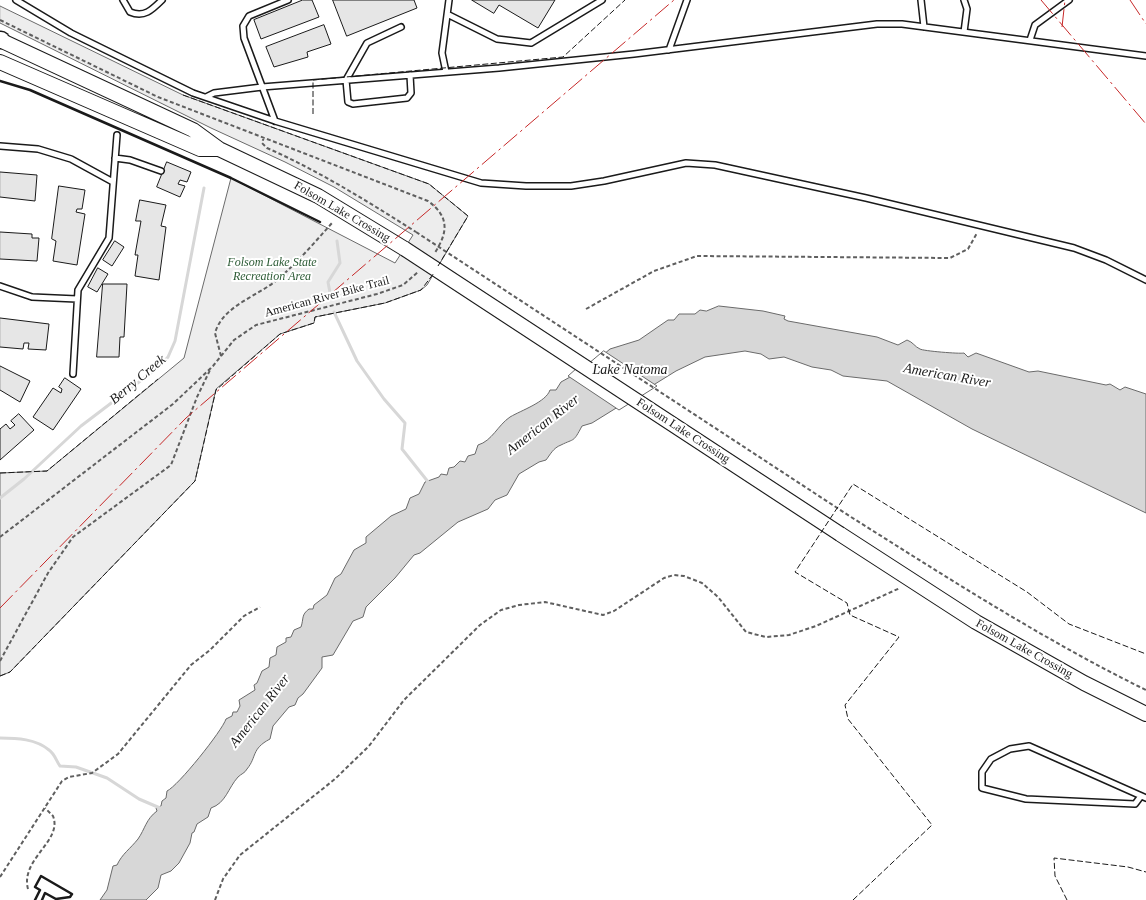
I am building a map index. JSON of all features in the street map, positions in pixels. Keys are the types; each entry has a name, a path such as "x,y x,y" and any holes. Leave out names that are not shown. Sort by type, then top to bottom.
{"main road":[{"name":"Folsom Lake Crossing","path":"0,40 193,130 218,149 318,196 405,249 913,582 1018,647 1146,714"},
{"name":"Folsom Lake Crossing","path":"0,62 200,149 218,149"}],"lane":[{"path":"16,0 71,33 190,92 275,121 481,183 571,186 604,181 686,163 715,164 1074,248 1106,260 1146,280"},
{"path":"123,0 130,12 145,14 162,0"},
{"path":"275,121 244,38 243,26 249,16 288,0"},
{"path":"446,72 442,53 449,15 449,0"},
{"path":"449,15 497,39 531,43 602,0"},
{"path":"669,50 687,0"},
{"path":"921,0 924,27"},
{"path":"964,0 968,9 964,32"},
{"path":"1030,40 1035,26 1069,0"},
{"path":"206,97 214,92 669,50 877,24 924,27 1146,56"},
{"path":"401,26 367,43 346,80 348,102 352,104 407,98 411,93 410,75"},
{"path":"73,374 78,290 109,238 117,135"},
{"path":"0,146 38,149 71,159 113,182"},
{"path":"115,158 130,160 161,171"},
{"path":"0,286 32,297 78,299"},
{"path":"1029,746 1143,797 1135,804 1026,799 982,788 982,772 991,759 1010,749 1029,746"}],"path":[{"path":"0,20 158,98 428,201 438,208 445,227 442,241 430,259"},
{"path":"264,137 262,143 267,148 312,169 416,232 982,600 1088,662 1146,690"},
{"path":"221,356 215,333 224,318 248,297 281,276 332,223"},
{"path":"586,309 654,271 697,256 950,258 968,249 975,240 980,225"},
{"name":"American River Bike Trail","path":"0,537 173,404 213,366 234,340 256,326 377,294 403,285 418,272"},
{"path":"0,660 48,573 73,537 171,465 197,397 213,366"},
{"path":"215,900 222,879 240,855 335,779 370,746 404,700 480,625 501,610 519,605 545,602 603,615 614,611 664,578 674,575 684,576 702,583 718,598 746,632 766,637 789,635 816,626 913,582"},
{"path":"0,877 62,781 69,777 92,773 118,754 191,665 210,650 244,616 260,607"},
{"path":"28,889 28,874 54,829 55,821 53,816 45,808"}],"shaded area":[{"name":"Folsom Lake State Recreation Area","path":"0,6 183,95 429,184 468,216 427,285 421,290 385,303 315,317 314,323 280,334 216,389 195,481 10,672 0,676 0,473 47,471 184,358 231,178 395,263 413,235 334,187 0,23"}],"water":[{"name":"Lake Natoma","path":"719,306 763,311 785,316 784,319 788,321 877,337 898,345 907,340 923,350 964,353 968,357 976,353 1029,372 1038,371 1106,385 1110,384 1120,390 1125,387 1146,394 1146,513 972,429 887,381 843,376 831,370 812,367 784,357 769,359 761,354 745,351 705,357 676,371 592,423 582,426 573,439 558,446 546,460 519,474 507,495 495,500 488,509 458,522 420,553 414,555 395,578 366,607 363,617 353,621 333,655 322,657 322,668 298,698 295,705 289,707 273,726 270,739 260,746 245,772 238,777 220,803 211,808 208,817 197,824 192,833 190,843 179,863 171,871 161,875 158,888 146,900 100,900 107,890 113,866 117,865 138,839 148,821 157,811 156,808 161,806 162,801 166,798 167,791 173,787 199,758 217,735 226,719 232,716 233,712 237,712 240,706 239,700 255,690 254,685 257,683 262,671 269,667 270,658 276,655 277,647 286,642 286,638 291,637 294,630 301,627 306,611 313,609 314,605 327,595 335,578 341,574 354,550 366,543 366,537 391,516 406,509 410,498 419,494 425,482 439,477 441,474 447,475 449,468 454,467 460,461 465,462 468,456 475,454 478,445 487,440 510,417 539,402 550,390 556,390 561,382 590,366 610,349 639,340 668,320 674,320 679,314 695,314 700,310 706,311"}],"pier":[{"path":"604,351 657,386 619,410 568,376"}],"building":[{"path":"303,0 312,0 319,17 261,39 254,20"},
{"path":"333,0 414,0 417,8 347,36"},
{"path":"472,0 555,0 538,28 499,5 494,13"},
{"path":"324,25 331,44 307,52 308,57 274,67 266,47"},
{"path":"167,162 191,172 187,182 180,180 178,184 185,186 180,197 157,187"},
{"path":"0,172 37,175 35,201 0,197"},
{"path":"59,186 85,190 82,209 77,209 76,212 85,214 77,265 53,261 56,241 52,239"},
{"path":"140,200 166,205 161,226 166,227 159,280 135,276 138,255 135,255 141,221 136,221"},
{"path":"0,232 32,234 32,238 39,238 37,261 0,259"},
{"path":"115,241 124,247 112,266 103,260"},
{"path":"98,268 108,274 97,292 88,287"},
{"path":"103,284 127,284 124,337 120,337 119,357 97,357"},
{"path":"0,318 49,324 46,350 28,349 29,343 24,343 23,349 0,347"},
{"path":"0,366 30,381 20,402 0,390"},
{"path":"65,378 81,389 53,430 33,417 53,388 61,393 62,389 59,387"},
{"path":"19,414 34,430 0,460 0,429 6,424 10,429 15,425 11,421"}],"waterway":[{"name":"Berry Creek","path":"0,498 24,479 81,426 160,366 168,357 175,341 204,188"},
{"path":"331,298 328,282 340,263 337,241"},
{"path":"334,312 357,361 384,399 405,423 402,449 429,483"},
{"path":"0,738 20,739 38,743 51,752 60,766 76,767 107,778 139,799 160,808"}],"fence":[{"path":"313,114 313,80 563,57 625,0"},
{"path":"183,95 429,184 468,216 438,266"},
{"path":"0,676 10,672 195,481 216,390 280,334 314,323 315,317 385,303 421,290 434,273"},
{"path":"0,473 47,471 158,379"},
{"path":"853,900 932,825 848,719 845,705 899,637 850,615 847,603 795,572 853,484 1027,592 1069,624 1146,654"},
{"path":"1067,900 1055,876 1054,858 1128,867 1146,872"}],"wall":[{"path":"0,81 30,90 231,178 320,222"},
{"path":"35,900 40,890 35,887 41,876 72,894 70,897 56,899 45,893 42,900"}],"power":[{"path":"0,608 186,418 674,0"},
{"path":"1041,0 1146,124"},
{"path":"1062,27 1065,0"},
{"path":"1130,0 1146,24"}],"water label":[{"name":"American River","path":"947,376"},
{"name":"American River","path":"543,425"},
{"name":"American River","path":"260,711"}]}
